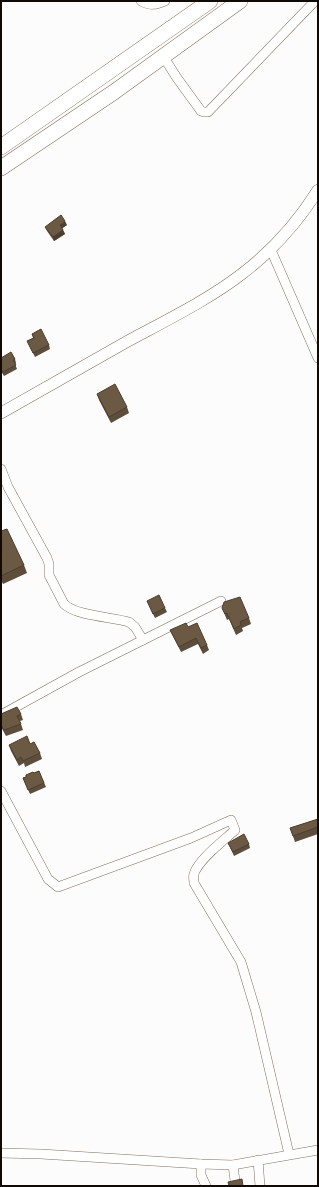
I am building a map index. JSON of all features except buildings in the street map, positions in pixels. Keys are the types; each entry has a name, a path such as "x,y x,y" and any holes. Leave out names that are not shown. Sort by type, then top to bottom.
{"highway":[{"path":"1,147 210,1"},
{"path":"1,168 114,92 240,1"}],"street":[{"path":"141,1 148,5 154,5 165,1"},
{"path":"163,56 201,111 208,112 315,1"},
{"path":"1,413 213,293 243,273 270,250 297,220 318,190"},
{"path":"270,250 318,358"},
{"path":"1,464 1,469 8,487 47,558 49,575 64,604 67,607 81,612 129,622 135,626 143,640"},
{"path":"1,715 79,672 221,601"},
{"path":"1,791 48,879 58,886 190,838 231,820 235,830 199,864 193,877 194,883 241,962 256,1012 289,1154"},
{"path":"1,1153 233,1165 318,1150"},
{"path":"258,1160 260,1186"},
{"path":"201,1164 201,1175 206,1186"},
{"path":"233,1165 235,1181"}]}
